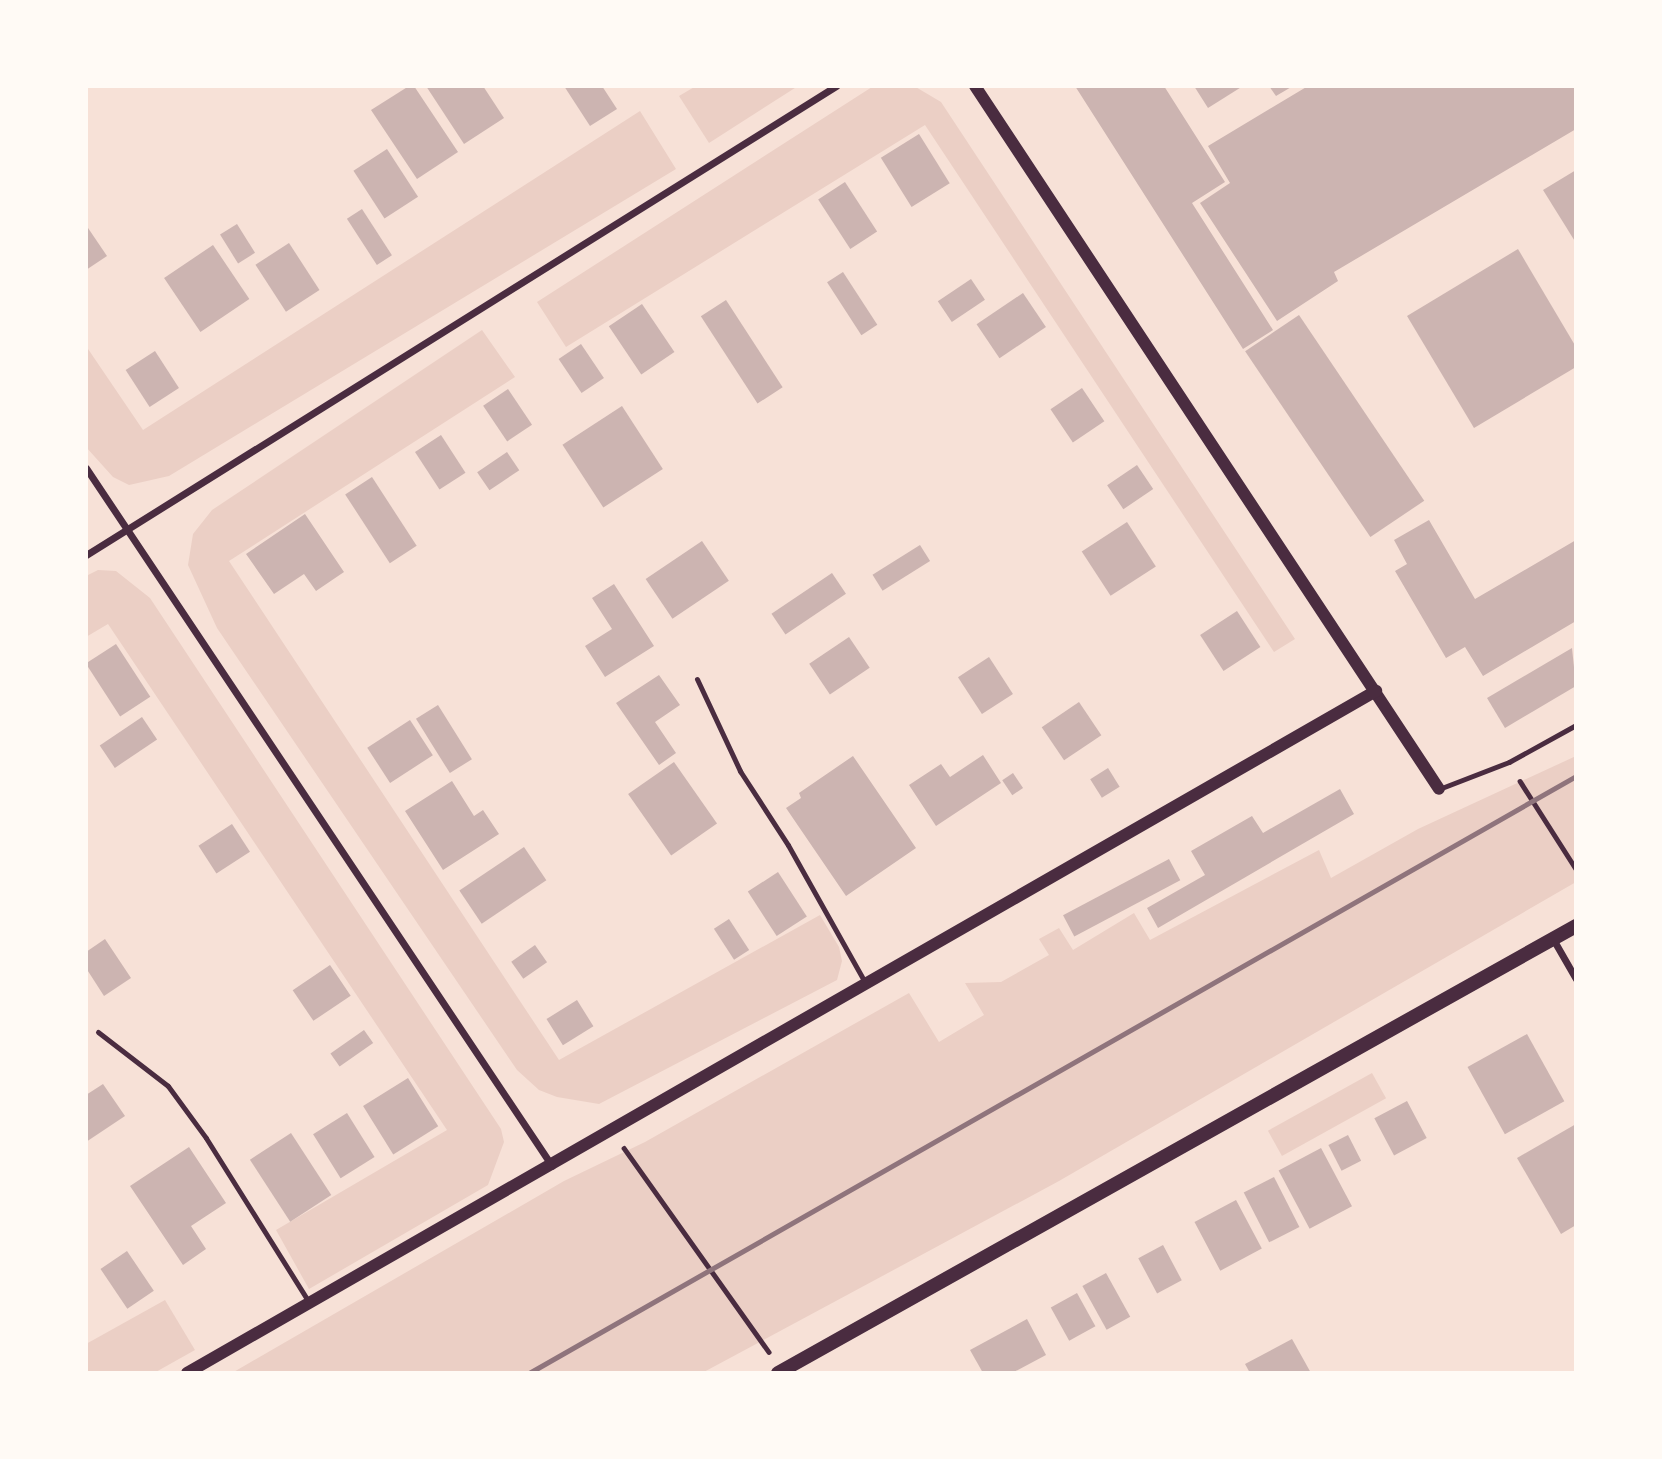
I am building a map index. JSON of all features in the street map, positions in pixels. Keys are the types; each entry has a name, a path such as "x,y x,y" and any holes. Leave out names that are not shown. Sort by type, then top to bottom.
{"main road":[{"path":"780,1372 1576,926"}],"street":[{"path":"86,555 836,86"},
{"path":"975,86 1439,789"},
{"path":"86,468 552,1166"},
{"path":"187,1373 613,1132 1376,691"},
{"path":"1553,939 1576,979"}],"lane":[{"path":"697,679 740,771 788,845 867,985"},
{"path":"1439,789 1509,762 1576,725"},
{"path":"98,1032 168,1086 206,1138 310,1304"}],"path":[{"path":"1509,762 1576,869"},
{"path":"613,1132 780,1372"}],"shaded area":[{"path":"696,86 798,86 709,143 679,96"},
{"path":"914,86 941,102 1295,639 1274,652 925,125 566,347 537,302 872,87"},
{"path":"640,111 676,169 169,476 129,485 113,477 86,447 86,346 143,430"},
{"path":"482,330 515,377 229,561 559,1060 820,915 839,947 842,961 837,980 599,1104 557,1097 539,1090 517,1070 217,628 188,565 193,534 212,510"},
{"path":"98,570 116,571 150,598 501,1129 504,1142 488,1185 309,1289 276,1230 447,1130 108,624 86,637 86,576"},
{"path":"1576,756 1576,882 1059,1181 702,1373 232,1373 564,1181 645,1142 909,993 939,1042 984,1015 965,983 1001,982 1049,955 1039,939 1059,928 1073,950 1134,913 1150,940 1319,850 1331,878 1418,829"},
{"path":"1372,1073 1386,1098 1282,1156 1268,1131"},
{"path":"165,1300 195,1350 154,1373 86,1373 86,1344"}],"building":[{"path":"409,86 414,86 458,152 417,179 371,110"},
{"path":"426,86 483,86 504,118 464,144"},
{"path":"564,86 602,86 617,109 590,126"},
{"path":"1075,86 1164,86 1225,182 1192,203 1273,330 1243,349"},
{"path":"1194,86 1243,86 1208,108"},
{"path":"1269,86 1293,86 1276,96"},
{"path":"1308,86 1576,86 1576,129 1334,272 1338,281 1277,321 1200,203 1230,183 1208,146"},
{"path":"919,134 950,183 912,207 881,158"},
{"path":"387,149 418,197 384,219 353,171"},
{"path":"1576,170 1576,243 1543,190"},
{"path":"845,182 877,231 850,249 818,199"},
{"path":"362,209 392,255 377,265 347,219"},
{"path":"237,224 255,253 238,263 220,235"},
{"path":"86,225 107,256 86,270"},
{"path":"289,243 319,290 286,312 255,265"},
{"path":"213,245 249,299 200,332 164,278"},
{"path":"1518,249 1576,347 1576,367 1474,428 1407,316"},
{"path":"843,272 877,325 861,335 827,282"},
{"path":"971,279 985,300 952,322 938,301"},
{"path":"1023,293 1046,327 1000,358 977,324"},
{"path":"726,300 783,387 757,404 701,316"},
{"path":"642,304 674,352 641,374 609,326"},
{"path":"1299,315 1424,501 1370,537 1245,351"},
{"path":"581,344 604,378 582,393 559,359"},
{"path":"155,351 179,388 150,407 126,370"},
{"path":"1082,388 1104,421 1073,442 1050,409"},
{"path":"508,389 532,425 507,441 483,406"},
{"path":"622,406 663,469 603,508 562,445"},
{"path":"441,435 466,473 440,490 415,452"},
{"path":"507,452 519,470 489,490 477,472"},
{"path":"1137,465 1153,489 1123,509 1107,485"},
{"path":"372,477 417,546 390,563 345,494"},
{"path":"305,514 344,572 316,591 304,574 274,594 246,554"},
{"path":"1429,520 1475,599 1576,540 1576,621 1483,676 1465,647 1446,658 1395,571 1407,564 1394,540"},
{"path":"1127,522 1156,566 1111,596 1082,551"},
{"path":"702,541 729,581 672,619 646,579"},
{"path":"920,545 930,561 883,591 873,575"},
{"path":"832,573 846,594 785,635 771,614"},
{"path":"614,584 654,646 605,677 585,646 612,629 592,598"},
{"path":"1237,611 1260,647 1224,671 1200,635"},
{"path":"849,637 870,668 830,695 809,664"},
{"path":"116,644 150,697 120,716 86,664"},
{"path":"1572,648 1576,686 1505,728 1487,698"},
{"path":"989,657 1013,694 982,714 958,677"},
{"path":"659,675 680,705 655,722 676,753 659,765 616,703"},
{"path":"1079,702 1101,735 1064,760 1042,727"},
{"path":"438,705 472,759 450,773 416,719"},
{"path":"142,717 157,739 115,768 100,746"},
{"path":"410,720 433,755 390,783 367,748"},
{"path":"983,755 1001,783 936,826 909,785 941,764 950,777"},
{"path":"853,756 916,848 846,896 786,808 801,798 799,793"},
{"path":"674,762 717,823 671,856 628,794"},
{"path":"1108,768 1120,787 1102,798 1090,779"},
{"path":"1013,773 1023,788 1012,795 1002,780"},
{"path":"452,781 474,816 483,810 499,834 443,870 405,811"},
{"path":"1340,789 1354,814 1158,928 1147,908 1205,875 1191,851 1252,816 1263,833"},
{"path":"232,824 250,852 216,873 198,846"},
{"path":"524,847 546,880 482,924 459,891"},
{"path":"1169,859 1180,880 1074,937 1063,915"},
{"path":"778,872 807,916 777,936 748,892"},
{"path":"729,919 749,950 734,960 714,929"},
{"path":"105,939 131,978 104,996 86,968 86,952"},
{"path":"535,945 547,962 523,979 511,962"},
{"path":"330,965 351,996 313,1021 293,990"},
{"path":"577,1000 593,1026 563,1045 546,1019"},
{"path":"364,1030 373,1043 340,1067 330,1054"},
{"path":"1527,1034 1564,1101 1505,1134 1468,1067"},
{"path":"408,1078 438,1126 393,1154 363,1106"},
{"path":"103,1084 125,1116 86,1142 86,1095"},
{"path":"1407,1101 1427,1138 1394,1155 1374,1118"},
{"path":"347,1113 375,1157 341,1178 313,1134"},
{"path":"1576,1124 1576,1225 1561,1234 1517,1158"},
{"path":"291,1133 331,1195 290,1222 250,1160"},
{"path":"1348,1135 1361,1161 1342,1171 1328,1145"},
{"path":"189,1147 226,1203 191,1226 206,1249 183,1265 130,1186"},
{"path":"1321,1148 1352,1206 1310,1229 1279,1171"},
{"path":"1274,1177 1299,1227 1269,1242 1244,1192"},
{"path":"1236,1200 1262,1249 1220,1271 1195,1222"},
{"path":"1163,1245 1182,1280 1157,1293 1138,1258"},
{"path":"127,1251 154,1291 127,1309 100,1269"},
{"path":"1106,1273 1130,1317 1107,1330 1082,1286"},
{"path":"1077,1293 1095,1326 1069,1341 1051,1308"},
{"path":"1027,1319 1046,1355 1012,1373 983,1373 970,1350"},
{"path":"1292,1339 1311,1373 1250,1373 1245,1364"}],"railway":[{"path":"529,1373 1576,776"}]}
